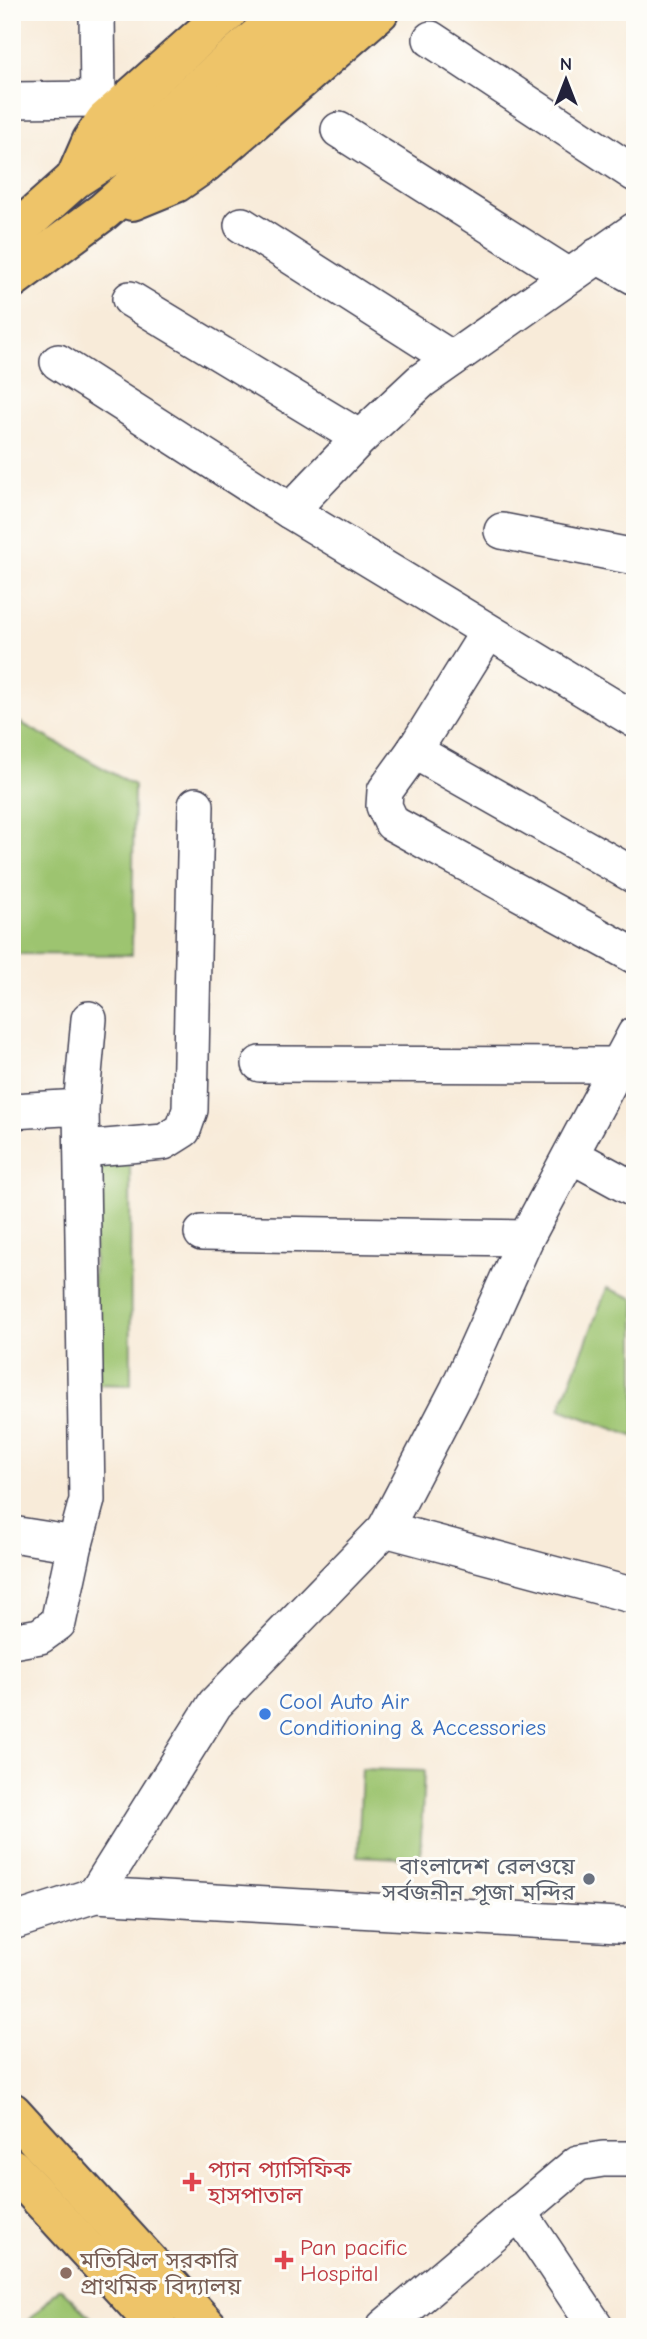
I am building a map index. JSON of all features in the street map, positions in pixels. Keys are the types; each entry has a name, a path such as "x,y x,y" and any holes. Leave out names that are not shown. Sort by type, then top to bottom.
{"main road":[{"path":"12,279 104,211 163,140 286,12"},
{"path":"12,235 75,179 163,140 330,12"},
{"path":"104,211 176,183 205,163 379,12"},
{"path":"75,179 92,140 101,110 221,15"},
{"path":"12,2112 208,2327"},
{"path":"12,2168 158,2327"}],"street":[{"path":"12,100 101,110 97,12"},
{"path":"430,39 635,174"},
{"path":"339,130 569,276"},
{"path":"242,226 452,359"},
{"path":"290,510 360,438 421,382 635,230"},
{"path":"597,257 635,277"},
{"path":"130,299 360,438"},
{"path":"58,362 290,510 635,720"},
{"path":"502,531 635,558"},
{"path":"488,632 414,751 385,791 384,806 392,823 635,956"},
{"path":"414,751 635,876"},
{"path":"82,1149 164,1142 184,1130 190,1110 196,805"},
{"path":"12,1641 40,1636 58,1623 87,1500 81,1107 89,1019"},
{"path":"95,1895 215,1704 385,1529 458,1389 526,1238 635,1034"},
{"path":"260,1064 619,1065"},
{"path":"12,1111 81,1107"},
{"path":"571,1155 635,1190"},
{"path":"202,1233 526,1238"},
{"path":"385,1529 635,1596"},
{"path":"12,1534 75,1544"},
{"path":"12,1922 95,1895 635,1926"},
{"path":"384,2327 578,2163 603,2159 635,2159"},
{"path":"519,2212 596,2327"}],"green space":[{"path":"12,718 134,785 132,955 12,954"},
{"path":"96,1155 130,1155 131,1385 91,1384"},
{"path":"607,1288 635,1299 635,1437 560,1409"},
{"path":"362,1769 424,1771 420,1859 358,1856"},
{"path":"60,2288 101,2327 23,2327"}],"place":[{"name":"Cool Auto Air Conditioning & Accessories","path":"265,1714"},
{"name":"বাংলাদেশ রেলওয়ে সর্বজনীন পূজা মন্দির","path":"589,1879"},
{"name":"প্যান প্যাসিফিক হাসপাতাল","path":"192,2182"},
{"name":"Pan pacific Hospital","path":"284,2260"},
{"name":"মতিঝিল সরকারি প্রাথমিক বিদ্যালয়","path":"66,2273"}]}
